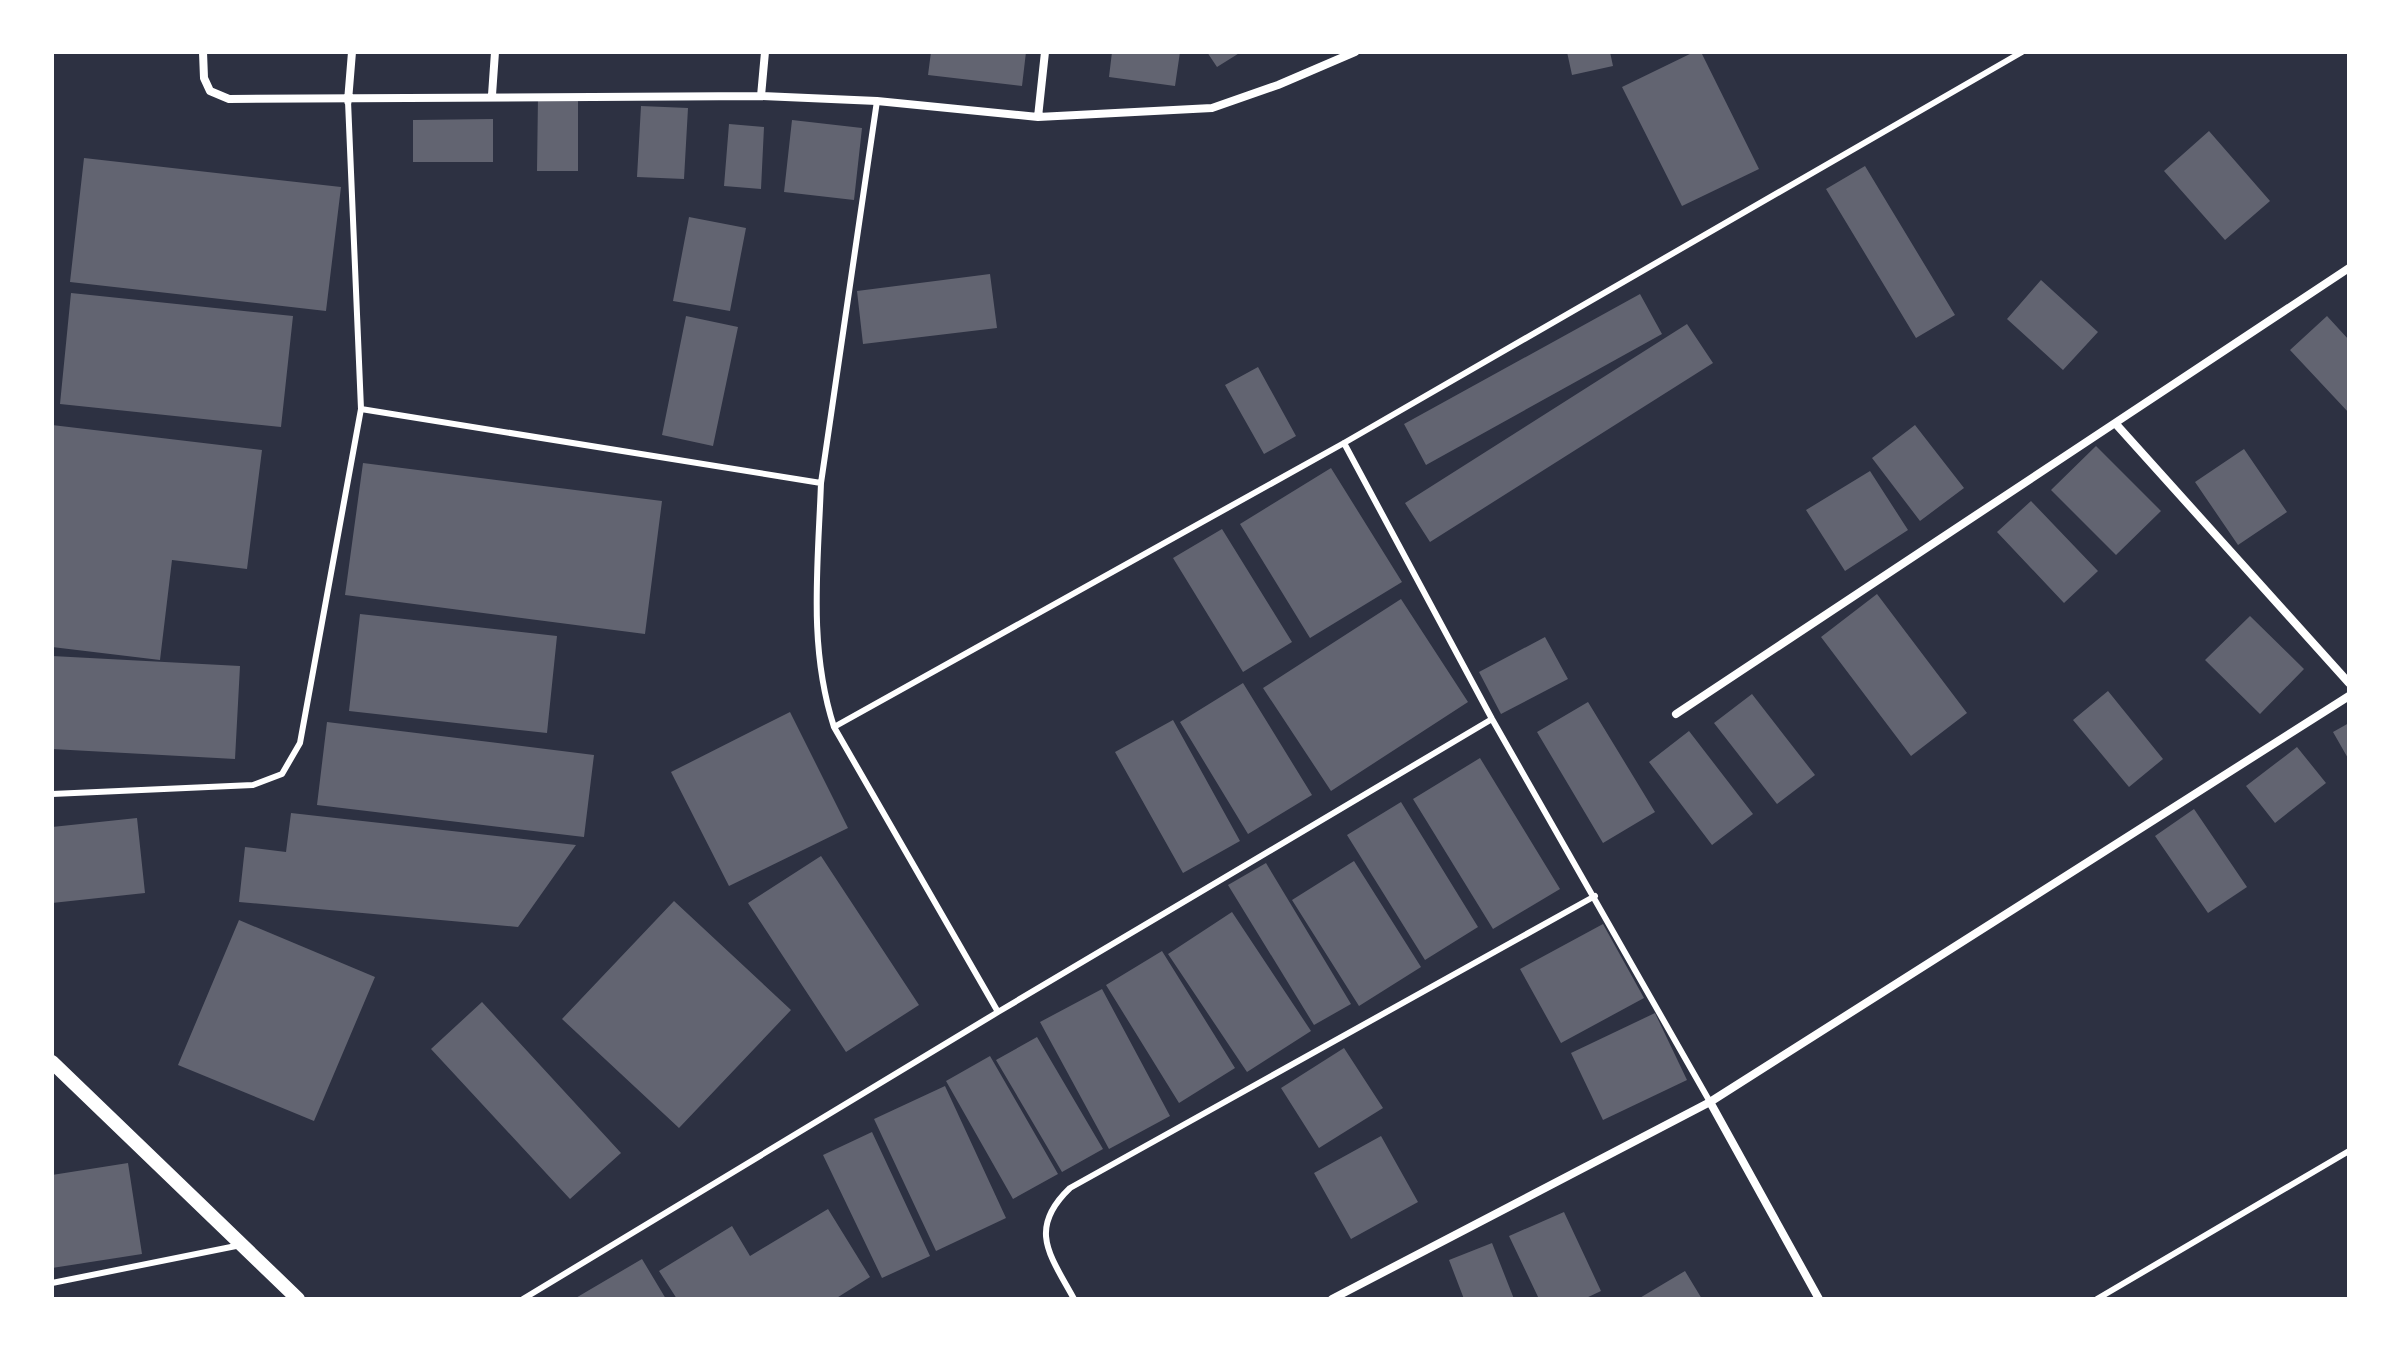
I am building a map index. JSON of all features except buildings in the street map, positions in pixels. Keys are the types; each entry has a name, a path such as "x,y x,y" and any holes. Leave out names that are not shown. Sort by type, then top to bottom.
{"street":[{"path":"203,52 204,78 210,91 218,97 348,101 492,95 761,96 877,101 1038,117 1212,108 1355,52"},
{"path":"348,101 352,52"},
{"path":"492,95 495,52"},
{"path":"761,96 765,52"},
{"path":"1038,117 1045,52"},
{"path":"1676,714 2349,268"},
{"path":"2115,423 2349,683"},
{"path":"1332,1299 1710,1102 2349,696"},
{"path":"52,1062 298,1299"},
{"path":"1710,1102 1819,1299"}],"lane":[{"path":"834,727 1344,443 2022,52"},
{"path":"52,794 253,785 282,774 300,743 361,409 348,101"},
{"path":"877,101 821,483 815,629 822,689 834,727 998,1012"},
{"path":"361,409 821,483"},
{"path":"1344,443 1492,719 1710,1102"},
{"path":"523,1299 1492,719"},
{"path":"1074,1299 1050,1256 1046,1232 1049,1208 1070,1188 1595,896"},
{"path":"2097,1299 2349,1151"},
{"path":"52,1283 241,1245"}]}
